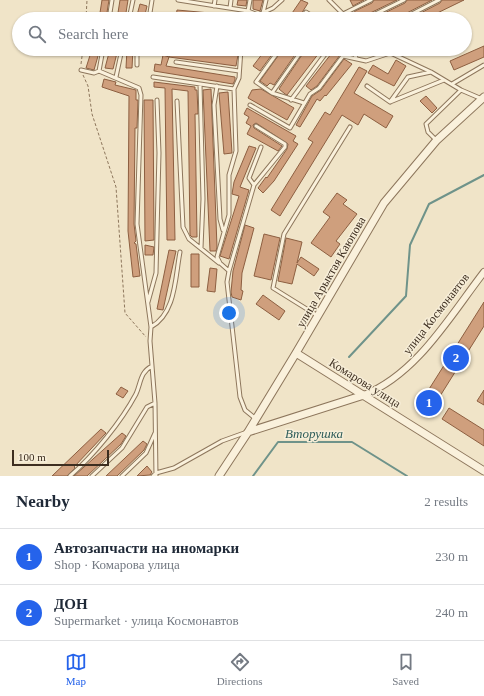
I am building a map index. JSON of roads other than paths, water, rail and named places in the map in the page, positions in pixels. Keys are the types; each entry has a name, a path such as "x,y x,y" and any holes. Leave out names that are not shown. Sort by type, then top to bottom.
{"street":[{"name":"улица Арыктая Каюпова","path":"219,476 248,432 296,353 384,203 436,140 483,99"},
{"name":"улица Космонавтов","path":"364,395 393,381 419,356 484,272"},
{"name":"Комарова улица","path":"296,353 484,471"},
{"path":"248,432 364,395"}],"lane":[{"path":"110,12 112,0"},
{"path":"130,12 133,0"},
{"path":"150,12 152,0"},
{"path":"180,0 248,11 250,0"},
{"path":"214,6 215,0"},
{"path":"230,8 231,0"},
{"path":"263,12 266,0"},
{"path":"265,12 273,8 282,0"},
{"path":"330,0 341,12"},
{"path":"347,12 371,0"},
{"path":"379,12 404,0"},
{"path":"416,12 439,0"},
{"path":"99,71 102,56"},
{"path":"116,77 120,56"},
{"path":"137,56 137,65"},
{"path":"220,263 217,257 229,215 229,175 236,151 234,89 239,78 241,56"},
{"path":"275,56 256,82 272,93 304,103"},
{"path":"272,93 299,56"},
{"path":"292,100 323,56"},
{"path":"250,105 290,128 310,94 319,88 343,56 366,61 381,56"},
{"path":"396,56 431,72 461,90 483,99"},
{"path":"176,62 240,71"},
{"path":"452,84 484,65"},
{"path":"81,70 94,73 99,71 116,77 139,88 141,95 137,224 150,327 155,403 155,475 174,468 222,440 248,432"},
{"path":"390,102 408,77 431,72"},
{"path":"153,76 234,89"},
{"path":"390,102 444,80"},
{"path":"200,84 203,199 201,248"},
{"path":"218,86 214,105 220,219 223,232"},
{"path":"367,86 390,102"},
{"path":"436,140 428,132 426,124 461,90"},
{"path":"148,304 156,273 159,153 157,100"},
{"path":"176,101 183,227 189,239 228,271"},
{"path":"256,126 285,144 285,147 254,185 228,271 227,282 229,307 240,396 245,410 256,419"},
{"path":"318,316 273,288 274,276 284,234 350,127"},
{"path":"254,185 249,178 261,147"},
{"path":"150,327 158,324 171,304 180,252"},
{"path":"70,476 105,440 136,394 142,374 152,366"},
{"path":"92,476 122,448 146,407 155,403"},
{"path":"122,476 146,453 155,431"}],"waterway":[{"path":"349,357 406,296 410,245 429,204 484,175"},
{"name":"Вторушка","path":"253,476 278,442 352,442 407,476"}],"place":[{"name":"ДОН","path":"456,358"},
{"name":"Автозапчасти на иномарки","path":"429,403"}]}
